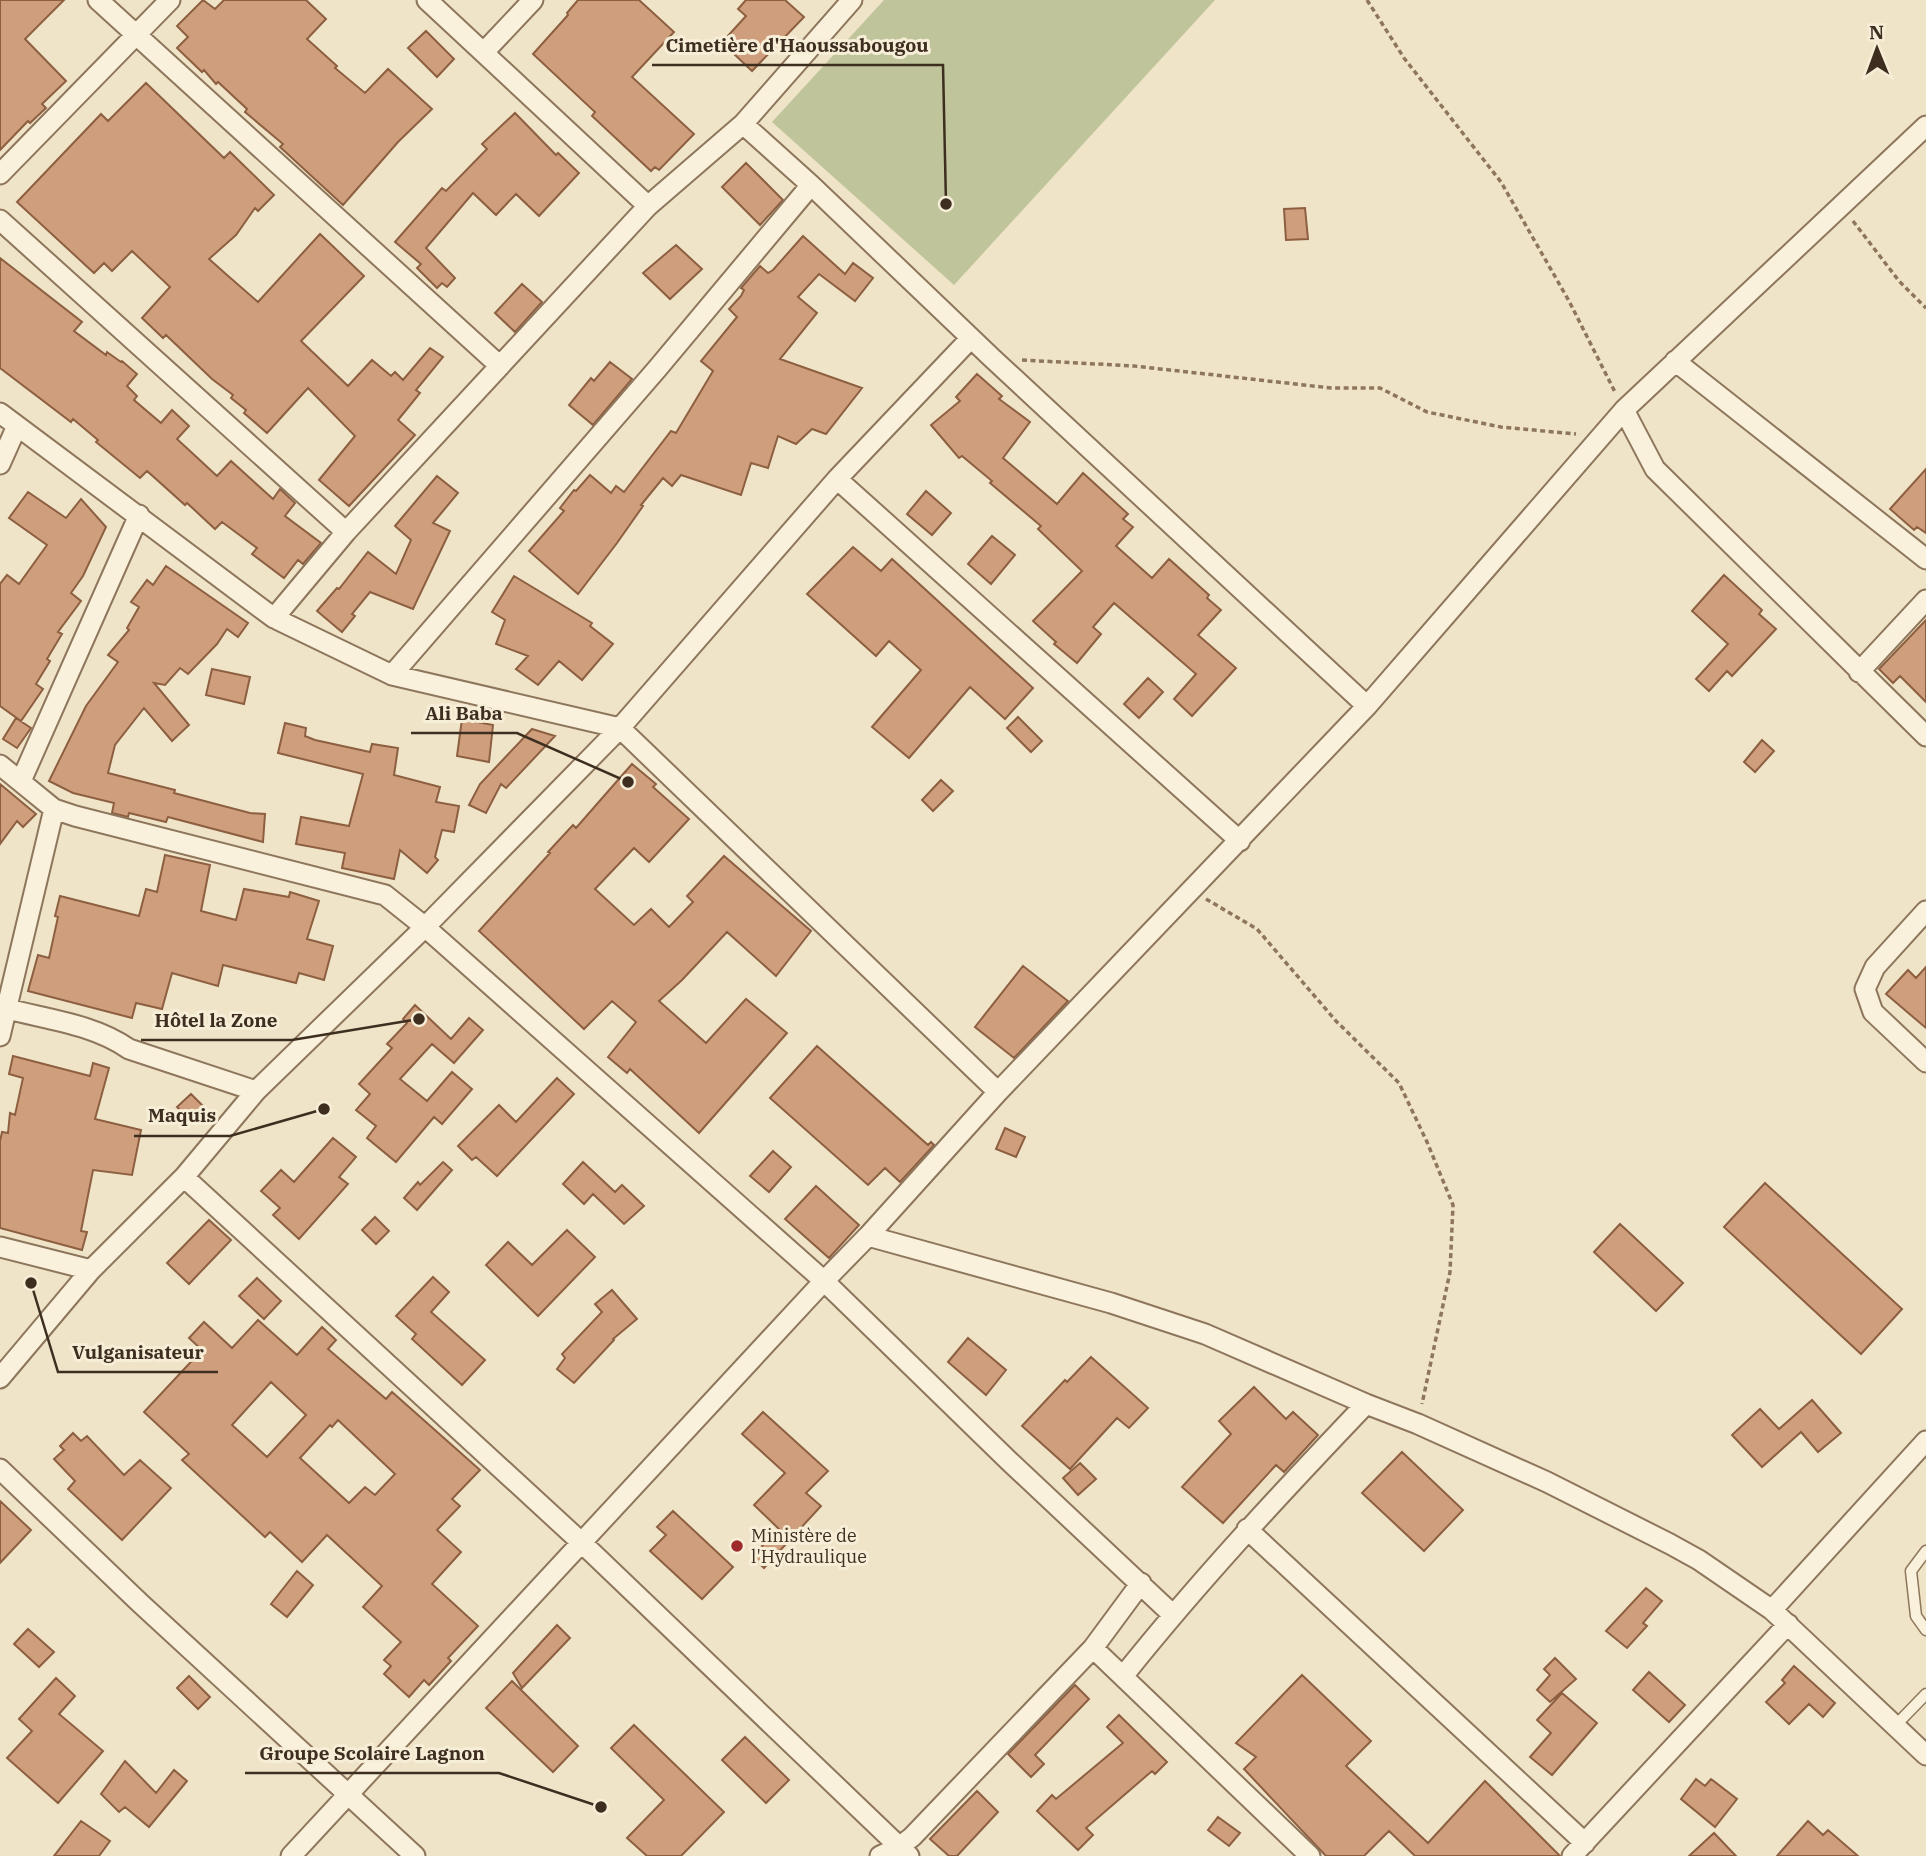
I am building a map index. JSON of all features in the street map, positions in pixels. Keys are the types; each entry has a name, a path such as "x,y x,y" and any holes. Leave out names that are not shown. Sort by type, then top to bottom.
{"street":[{"path":"99,0 500,366"},
{"path":"0,174 170,0"},
{"path":"427,0 648,206"},
{"path":"484,52 533,0"},
{"path":"274,618 346,532 648,206 743,124 852,0"},
{"path":"743,124 1367,706"},
{"path":"291,1856 868,1236 998,1092 1367,706 1624,410 1926,125"},
{"path":"392,675 648,380 811,185"},
{"path":"0,220 346,532"},
{"path":"0,1378 92,1270 184,1177 256,1091 425,927 620,728 837,479 971,338"},
{"path":"1675,361 1926,559"},
{"path":"1624,410 1655,469 1926,736"},
{"path":"0,413 274,618 392,675 620,728 998,1092"},
{"path":"0,464 17,426"},
{"path":"837,479 1240,841"},
{"path":"21,780 139,515"},
{"path":"1859,672 1926,600"},
{"path":"0,765 54,809 385,895 425,927 824,1281 1009,1461 1172,1614"},
{"path":"0,1036 3,1008 54,809"},
{"path":"1926,911 1875,967 1864,989 1872,1012 1926,1062"},
{"path":"3,1008 97,1032 114,1038 129,1049 256,1091"},
{"path":"184,1177 582,1543 904,1851"},
{"path":"868,1236 1100,1300 1205,1334 1547,1482 1699,1560 1772,1610 1926,1755"},
{"path":"0,1247 92,1270"},
{"path":"1124,1675 1172,1614 1247,1529 1366,1404"},
{"path":"1772,1610 1926,1441"},
{"path":"0,1469 415,1856"},
{"path":"1247,1529 1578,1849 1788,1624"},
{"path":"880,1856 904,1851 912,1837 1093,1648 1141,1583"},
{"path":"1093,1648 1310,1856"}],"lane":[{"path":"1926,1551 1911,1571 1916,1616 1926,1630"},
{"path":"1895,1726 1926,1694"}],"path":[{"path":"1367,0 1404,58 1501,182 1569,301 1624,410"},
{"path":"1842,205 1899,281 1926,308"},
{"path":"992,358 1134,366 1331,388 1380,388 1427,412 1501,427 1600,437"},
{"path":"1192,891 1257,929 1336,1020 1399,1083 1427,1142 1453,1205 1450,1272 1418,1424"}],"green space":[{"path":"884,0 1215,0 954,285 772,122"}],"building":[{"path":"0,0 64,0 25,39 66,81 42,104 46,108 30,123 28,121 0,150"},
{"path":"203,0 215,9 224,0 306,0 326,19 307,39 337,66 335,68 365,93 388,69 432,109 398,142 343,205 280,147 283,144 245,112 247,109 177,48 188,37 177,26"},
{"path":"578,0 639,0 674,32 632,77 694,134 659,170 655,167 651,171 592,116 595,112 533,54"},
{"path":"746,0 785,0 804,17 752,71 735,55 739,50 726,38 746,16 738,9"},
{"path":"426,31 454,59 437,77 408,48"},
{"path":"146,83 224,158 230,152 274,195 258,211 255,208 236,235 209,259 258,302 320,234 364,276 301,341 348,386 372,360 391,376 395,372 403,380 430,348 443,357 416,390 420,393 398,420 415,435 349,506 319,480 355,436 308,388 267,433 244,413 246,410 231,398 233,395 166,335 163,338 142,318 170,287 132,251 112,271 104,263 94,273 17,202 101,114 108,121"},
{"path":"515,113 556,155 558,153 579,173 539,216 516,194 496,215 473,193 426,248 455,278 447,287 442,283 437,288 417,268 421,264 395,242 442,188 446,191 487,149 482,144"},
{"path":"746,163 783,200 760,225 722,187"},
{"path":"1305,208 1308,239 1286,240 1284,209"},
{"path":"803,236 845,274 853,263 873,278 855,301 819,274 798,297 817,313 780,359 862,388 826,434 812,429 796,444 778,436 768,468 751,463 741,495 681,475 672,486 663,478 578,594 529,551 564,511 560,508 574,490 590,475 611,493 616,486 624,492 671,431 676,433 713,371 701,361 737,317 729,309 741,296 744,290 741,288 760,266 768,273 773,270"},
{"path":"676,245 702,269 670,299 643,273"},
{"path":"0,258 82,322 74,331 106,355 107,352 122,361 137,374 127,386 137,396 134,400 161,423 172,410 189,426 177,439 217,476 231,461 273,499 280,489 295,503 285,516 321,543 303,564 298,560 284,578 252,554 257,548 222,522 215,529 147,471 140,478 73,419 71,422 0,368"},
{"path":"522,284 542,302 515,332 495,313"},
{"path":"610,362 632,379 593,425 569,405 591,378 594,381"},
{"path":"977,374 1002,396 999,399 1030,422 1003,458 1057,504 1083,473 1128,514 1123,519 1133,527 1116,546 1152,578 1169,559 1209,595 1207,598 1221,610 1198,635 1236,668 1192,716 1174,699 1196,674 1114,603 1093,627 1101,634 1077,663 1054,644 1056,642 1033,621 1082,571 1038,529 1041,526 962,456 959,458 931,425 960,401 956,397"},
{"path":"1926,469 1926,533 1917,527 1914,530 1890,509"},
{"path":"437,476 458,493 433,523 450,531 413,609 370,592 352,614 355,616 342,632 317,611 337,588 339,589 368,552 396,574 411,540 395,526"},
{"path":"926,491 951,513 932,535 907,514"},
{"path":"28,492 66,518 81,499 106,527 83,576 71,593 81,601 58,632 62,634 36,684 43,689 21,721 0,706 0,584 7,575 19,584 47,545 9,518"},
{"path":"992,536 1015,555 991,584 968,564"},
{"path":"853,547 881,571 892,559 1033,688 1005,719 970,687 909,758 872,727 921,670 889,641 876,656 807,594"},
{"path":"166,566 248,623 238,637 227,629 217,644 188,674 180,668 165,685 154,683 189,725 172,741 144,708 115,745 108,773 250,813 265,814 263,842 168,817 166,822 129,813 128,817 112,813 114,803 73,793 49,781 86,706 118,662 108,655 129,630 127,628 139,607 131,602 147,580 153,585"},
{"path":"1724,575 1762,610 1759,614 1776,629 1732,676 1727,671 1709,691 1696,679 1728,644 1692,611"},
{"path":"514,576 592,623 590,626 613,644 582,680 559,661 538,685 516,669 528,656 496,644 505,620 492,612"},
{"path":"1926,620 1926,702 1900,676 1893,683 1879,669"},
{"path":"212,669 250,677 244,704 206,695"},
{"path":"1148,678 1163,692 1139,718 1124,704"},
{"path":"1018,717 1042,741 1031,752 1007,728"},
{"path":"16,718 31,728 17,748 3,739"},
{"path":"462,719 493,725 489,762 457,756"},
{"path":"285,723 306,728 305,736 315,740 370,752 372,744 398,748 394,775 440,787 436,802 459,806 454,832 442,830 435,857 438,860 427,873 400,850 394,879 342,868 345,853 296,844 301,817 349,826 363,774 278,753"},
{"path":"532,729 555,736 506,788 501,784 486,813 469,805 480,784"},
{"path":"1762,740 1774,751 1755,772 1744,762"},
{"path":"632,764 656,784 653,787 689,819 649,862 634,848 595,889 634,925 651,909 669,927 693,902 687,896 724,856 811,931 776,976 727,932 659,1001 706,1043 746,999 787,1033 699,1133 630,1069 627,1073 608,1057 636,1022 612,1001 584,1029 479,931 550,853 548,852 573,825 576,828"},
{"path":"941,780 953,791 933,811 922,800"},
{"path":"0,784 36,814 23,827 17,821 0,844"},
{"path":"165,855 210,865 201,911 236,920 244,889 289,897 290,892 319,901 307,939 333,946 324,980 299,973 296,983 223,965 218,986 172,973 162,1009 136,1003 132,1018 28,991 38,955 49,958 60,896 139,916 146,889 157,892"},
{"path":"1023,966 1068,1001 1014,1058 975,1027"},
{"path":"1926,967 1926,1028 1886,994 1908,970 1916,978"},
{"path":"415,1005 451,1039 469,1018 483,1030 454,1063 432,1044 400,1079 427,1101 452,1072 472,1089 442,1124 434,1117 396,1162 367,1138 376,1126 356,1110 370,1094 359,1084 392,1048 387,1044 407,1023 403,1019"},
{"path":"817,1046 928,1145 931,1142 934,1145 900,1182 885,1168 868,1185 770,1098"},
{"path":"13,1056 90,1076 93,1063 109,1068 95,1119 141,1130 132,1175 93,1170 81,1231 87,1232 82,1250 0,1228 0,1141 2,1132 8,1133 10,1113 15,1115 23,1078 9,1074"},
{"path":"557,1078 574,1094 497,1176 476,1157 472,1160 458,1146 499,1105 516,1122"},
{"path":"191,1094 204,1107 190,1120 177,1107"},
{"path":"1005,1128 1025,1137 1016,1157 996,1149"},
{"path":"333,1138 356,1157 339,1177 348,1184 299,1239 273,1215 280,1208 261,1191 281,1170 294,1182"},
{"path":"773,1151 791,1167 769,1192 750,1176"},
{"path":"443,1162 452,1170 417,1210 404,1198 418,1182 420,1185"},
{"path":"583,1162 615,1192 622,1185 644,1206 624,1224 593,1194 584,1204 563,1184"},
{"path":"1765,1183 1902,1309 1861,1354 1724,1227"},
{"path":"816,1186 859,1225 829,1258 785,1219"},
{"path":"375,1217 389,1231 376,1244 362,1230"},
{"path":"209,1220 231,1240 189,1284 167,1263"},
{"path":"1620,1224 1683,1283 1656,1311 1594,1252"},
{"path":"567,1230 595,1257 538,1316 486,1265 508,1242 532,1265"},
{"path":"433,1277 449,1292 431,1312 485,1360 462,1385 412,1339 416,1334 396,1316"},
{"path":"257,1278 281,1301 264,1319 239,1296"},
{"path":"612,1290 637,1319 613,1339 574,1383 557,1369 565,1358 562,1354 602,1312 595,1304"},
{"path":"258,1320 297,1355 322,1327 336,1340 328,1349 386,1399 392,1392 480,1470 452,1499 460,1506 437,1530 461,1552 432,1584 478,1626 448,1658 451,1661 429,1685 424,1680 409,1697 384,1674 391,1666 384,1660 401,1642 363,1607 382,1586 327,1535 302,1562 270,1532 265,1537 182,1460 189,1454 144,1412 202,1350 189,1338 204,1322 232,1348","holes":["271,1382 306,1415 267,1457 232,1425","338,1420 395,1474 375,1495 365,1487 349,1503 300,1458 330,1425 332,1427"]},
{"path":"968,1338 1006,1370 986,1395 948,1362"},
{"path":"1091,1357 1148,1408 1129,1428 1117,1418 1070,1469 1022,1426 1065,1380 1067,1382"},
{"path":"1254,1387 1286,1419 1293,1412 1318,1435 1284,1472 1276,1465 1223,1523 1182,1487 1231,1434 1219,1421"},
{"path":"1812,1400 1841,1433 1818,1452 1801,1432 1762,1467 1732,1435 1760,1409 1779,1429"},
{"path":"763,1412 828,1471 806,1493 821,1506 764,1568 752,1556 779,1529 754,1505 785,1473 742,1434"},
{"path":"73,1433 81,1441 87,1436 124,1475 140,1460 171,1488 122,1540 68,1489 75,1481 54,1459 64,1450 60,1446"},
{"path":"1402,1452 1463,1510 1424,1551 1362,1493"},
{"path":"1080,1463 1096,1479 1078,1495 1063,1478"},
{"path":"0,1501 31,1530 0,1563"},
{"path":"673,1511 733,1567 702,1599 650,1551 666,1535 657,1527"},
{"path":"297,1571 313,1585 287,1617 271,1604"},
{"path":"1646,1588 1662,1601 1643,1623 1647,1626 1627,1648 1606,1631"},
{"path":"557,1625 570,1638 522,1688 513,1673"},
{"path":"28,1629 54,1652 39,1667 14,1644"},
{"path":"1555,1658 1576,1679 1550,1702 1537,1690 1550,1675 1544,1669"},
{"path":"1794,1666 1835,1703 1823,1717 1809,1704 1789,1724 1766,1702 1785,1683 1782,1680"},
{"path":"1649,1672 1685,1705 1669,1722 1633,1690"},
{"path":"1302,1675 1371,1741 1346,1766 1428,1843 1485,1781 1560,1856 1415,1856 1389,1831 1364,1856 1326,1856 1244,1769 1256,1757 1236,1743"},
{"path":"189,1676 210,1697 198,1709 177,1688"},
{"path":"56,1678 75,1696 59,1714 103,1751 58,1803 7,1758 32,1731 19,1719"},
{"path":"512,1681 578,1746 553,1772 486,1708"},
{"path":"1075,1685 1089,1699 1035,1755 1044,1764 1031,1777 1008,1754"},
{"path":"1562,1693 1597,1723 1552,1775 1530,1757 1551,1733 1537,1720"},
{"path":"1119,1715 1167,1762 1155,1774 1152,1771 1086,1828 1093,1835 1078,1850 1037,1811 1052,1795 1056,1799 1123,1743 1107,1727"},
{"path":"634,1725 724,1812 681,1856 647,1856 627,1838 664,1800 611,1748"},
{"path":"745,1737 789,1780 766,1803 722,1760"},
{"path":"125,1761 156,1793 174,1770 187,1781 149,1827 125,1807 119,1812 101,1794"},
{"path":"1696,1779 1705,1786 1711,1779 1737,1799 1715,1827 1681,1799"},
{"path":"977,1791 998,1812 957,1856 949,1856 930,1839"},
{"path":"1218,1817 1240,1833 1229,1846 1208,1830"},
{"path":"81,1821 110,1841 99,1856 54,1856"},
{"path":"1808,1821 1823,1835 1828,1830 1858,1856 1777,1856"},
{"path":"1714,1833 1736,1856 1689,1856"}],"place":[{"name":"Cimetière d'Haoussabougou","path":"946,204"},
{"name":"Ali Baba","path":"628,782"},
{"name":"Hôtel la Zone","path":"419,1019"},
{"name":"Maquis","path":"324,1109"},
{"name":"Vulganisateur","path":"31,1283"},
{"name":"Ministère de l'Hydraulique","path":"737,1546"},
{"name":"Groupe Scolaire Lagnon","path":"601,1807"}]}
